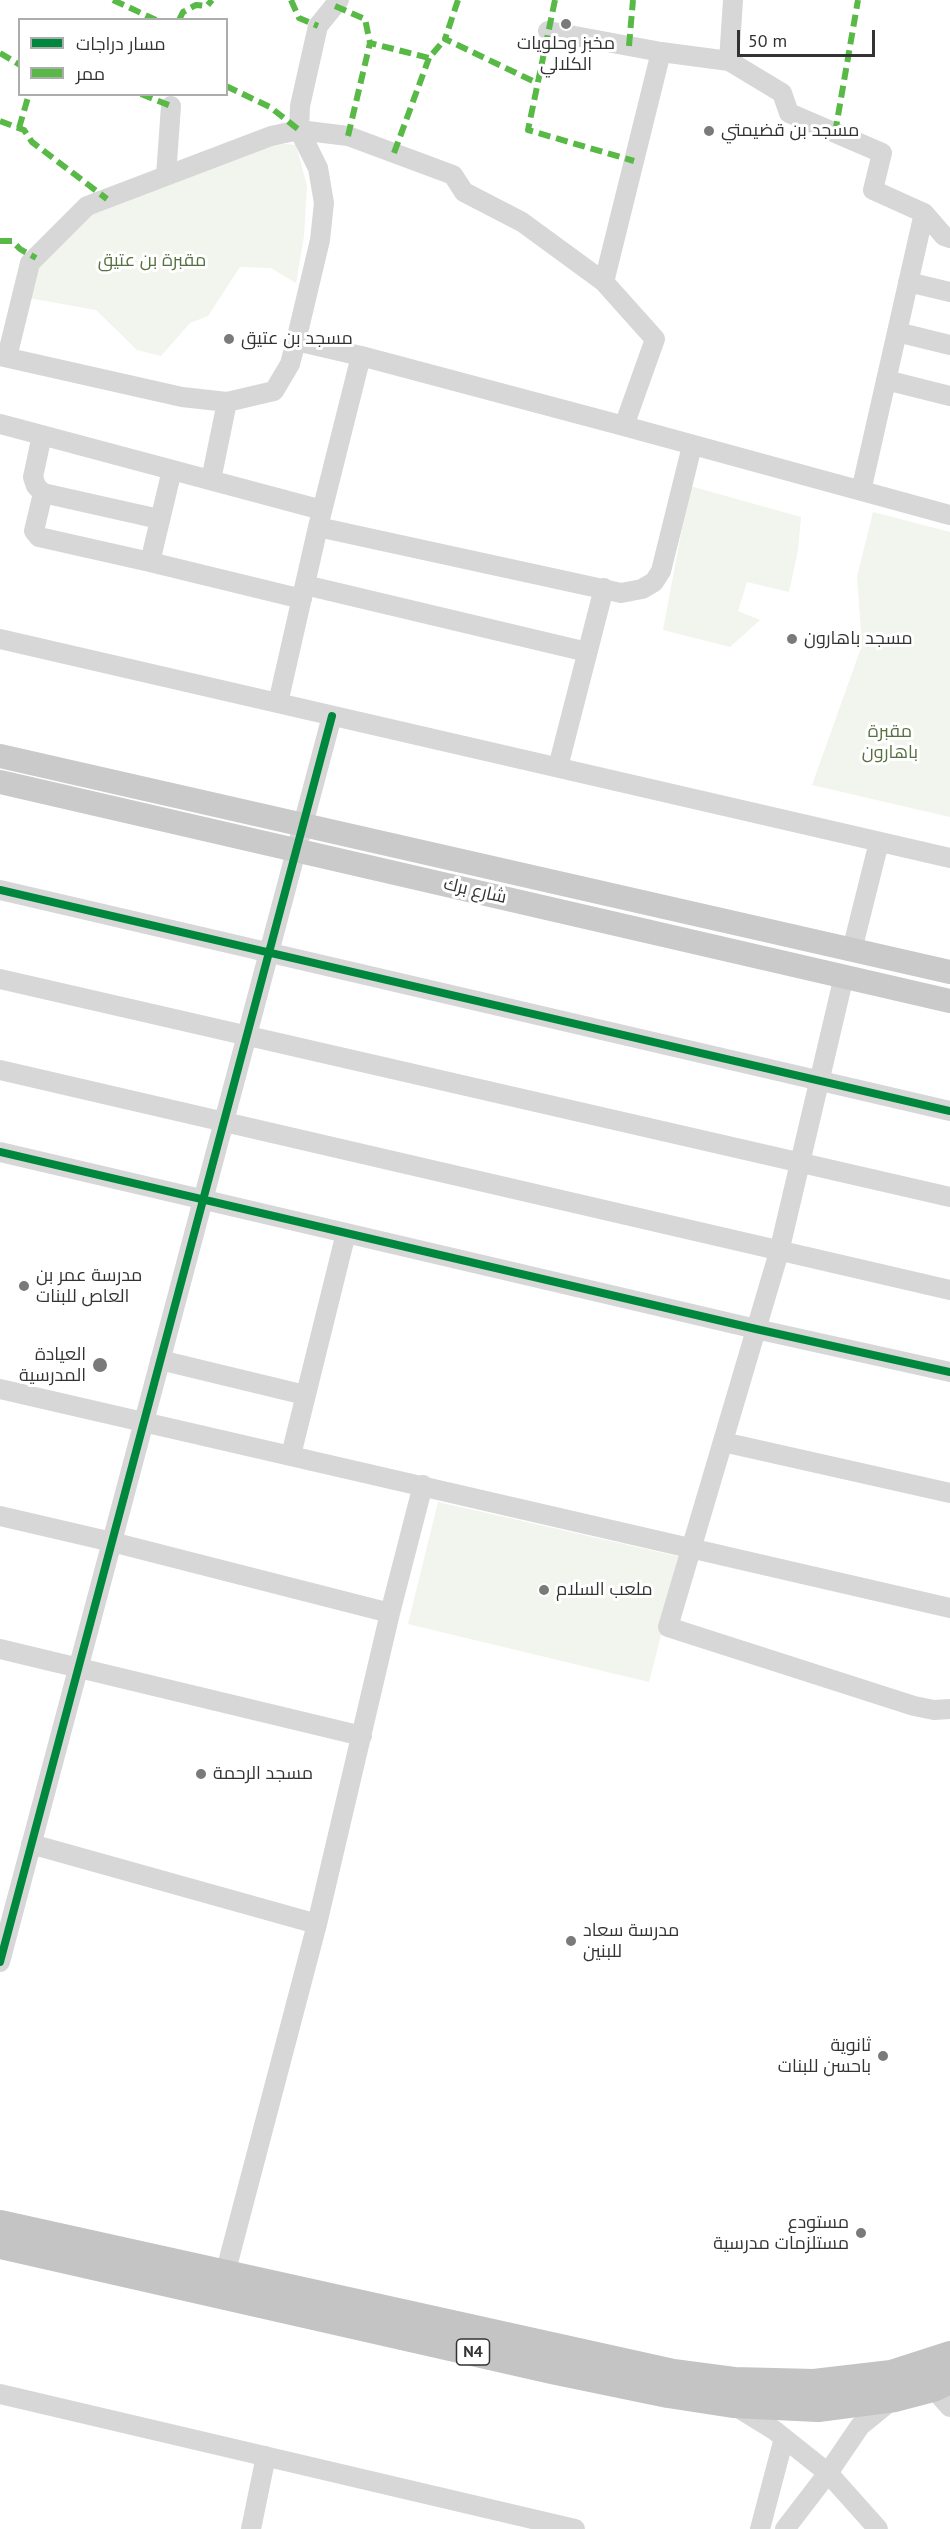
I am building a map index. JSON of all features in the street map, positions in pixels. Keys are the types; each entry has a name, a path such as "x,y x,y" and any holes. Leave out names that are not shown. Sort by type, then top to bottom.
{"highway":[{"name":"N4","path":"0,2224 225,2274 554,2359 668,2394 733,2404 818,2408 944,2392"},
{"name":"N4","path":"0,2245 554,2359 734,2381 814,2383 891,2374 950,2355"}],"main road":[{"name":"شارع برك","path":"0,756 950,972"},
{"name":"شارع برك","path":"0,782 950,1001"}],"street":[{"path":"339,0 318,26 300,106 299,130 318,168 324,203 318,249 290,364 274,391 227,402 182,397 3,356 30,263 87,206 271,136 299,130 348,136 453,176 464,192 522,222 604,282 655,339 624,426"},
{"path":"729,60 733,0"},
{"path":"548,31 661,52 729,60 782,93 789,113 882,153 873,190 924,213 944,236 950,238"},
{"path":"604,282 661,52"},
{"path":"166,176 171,106"},
{"path":"861,491 924,213"},
{"path":"908,282 950,292"},
{"path":"897,332 950,345"},
{"path":"296,341 361,356 950,515"},
{"path":"278,703 320,518 361,356"},
{"path":"886,380 950,396"},
{"path":"212,480 227,402"},
{"path":"0,424 212,480 320,518 621,593 642,589 654,582 661,571 692,446"},
{"path":"42,435 33,477 36,486 43,493 159,519"},
{"path":"150,562 172,470"},
{"path":"43,493 34,531 39,537 587,652"},
{"path":"558,767 604,588"},
{"path":"0,639 950,858"},
{"path":"0,1962 3,1937 31,1844 332,716"},
{"path":"852,950 879,842"},
{"path":"0,890 950,1111"},
{"path":"844,976 779,1252 668,1627 914,1706 934,1710 950,1709"},
{"path":"0,979 950,1197"},
{"path":"0,1070 950,1290"},
{"path":"0,1152 756,1329 950,1372"},
{"path":"291,1455 346,1233"},
{"path":"160,1360 305,1395"},
{"path":"0,1389 950,1608"},
{"path":"723,1442 950,1493"},
{"path":"225,2274 317,1924 390,1613 423,1485"},
{"path":"0,1516 112,1542 390,1613"},
{"path":"0,1649 362,1736"},
{"path":"31,1844 317,1924"},
{"path":"0,2394 575,2529"},
{"path":"785,2529 860,2426 896,2398"},
{"path":"733,2404 784,2438 828,2473 878,2529"},
{"path":"760,2529 784,2438"},
{"path":"251,2529 266,2456"}],"green space":[{"name":"مقبرة بن عتيق","path":"267,142 296,145 307,186 304,236 296,283 271,268 240,267 208,316 190,323 161,356 137,350 96,310 23,297 32,264 81,215"},
{"path":"690,486 801,517 798,550 789,592 747,582 738,611 760,620 730,647 663,630"},
{"name":"مقبرة باهارون","path":"873,512 950,532 950,817 812,785 862,645 857,577"},
{"name":"ملعب السلام","path":"438,1502 681,1557 649,1682 408,1624"}],"marked path":[{"path":"113,0 152,18"},
{"path":"180,18 183,12 196,5 207,6 212,0"},
{"path":"291,0 299,18 318,26"},
{"path":"458,0 445,39 537,83"},
{"path":"555,0 528,130 634,161"},
{"path":"629,46 633,0"},
{"path":"835,133 858,0"},
{"path":"335,6 365,19 370,43"},
{"path":"348,136 370,43 429,58 445,39"},
{"path":"0,53 18,64"},
{"path":"394,153 429,58"},
{"path":"228,87 270,107 299,130"},
{"path":"19,128 28,96"},
{"path":"146,96 171,106"},
{"path":"0,121 24,130 32,142 107,199"},
{"path":"0,241 12,241 20,249 36,258"}],"cycle path":[{"path":"0,1962 332,716"},
{"path":"0,890 950,1111"},
{"path":"0,1152 756,1329 950,1372"}],"place":[{"name":"مخبز وحلويات الكلالي","path":"566,24"},
{"name":"مسجد بن قضيمتي","path":"709,131"},
{"name":"مسجد بن عتيق","path":"229,339"},
{"name":"مسجد باهارون","path":"792,639"},
{"name":"مدرسة عمر بن العاص للبنات","path":"24,1286"},
{"name":"العيادة المدرسية","path":"100,1365"},
{"name":"ملعب السلام","path":"544,1590"},
{"name":"مسجد الرحمة","path":"201,1774"},
{"name":"مدرسة سعاد للبنين","path":"571,1941"},
{"name":"ثانوية باحسن للبنات","path":"883,2056"},
{"name":"مستودع مستلزمات مدرسية","path":"861,2233"}]}
